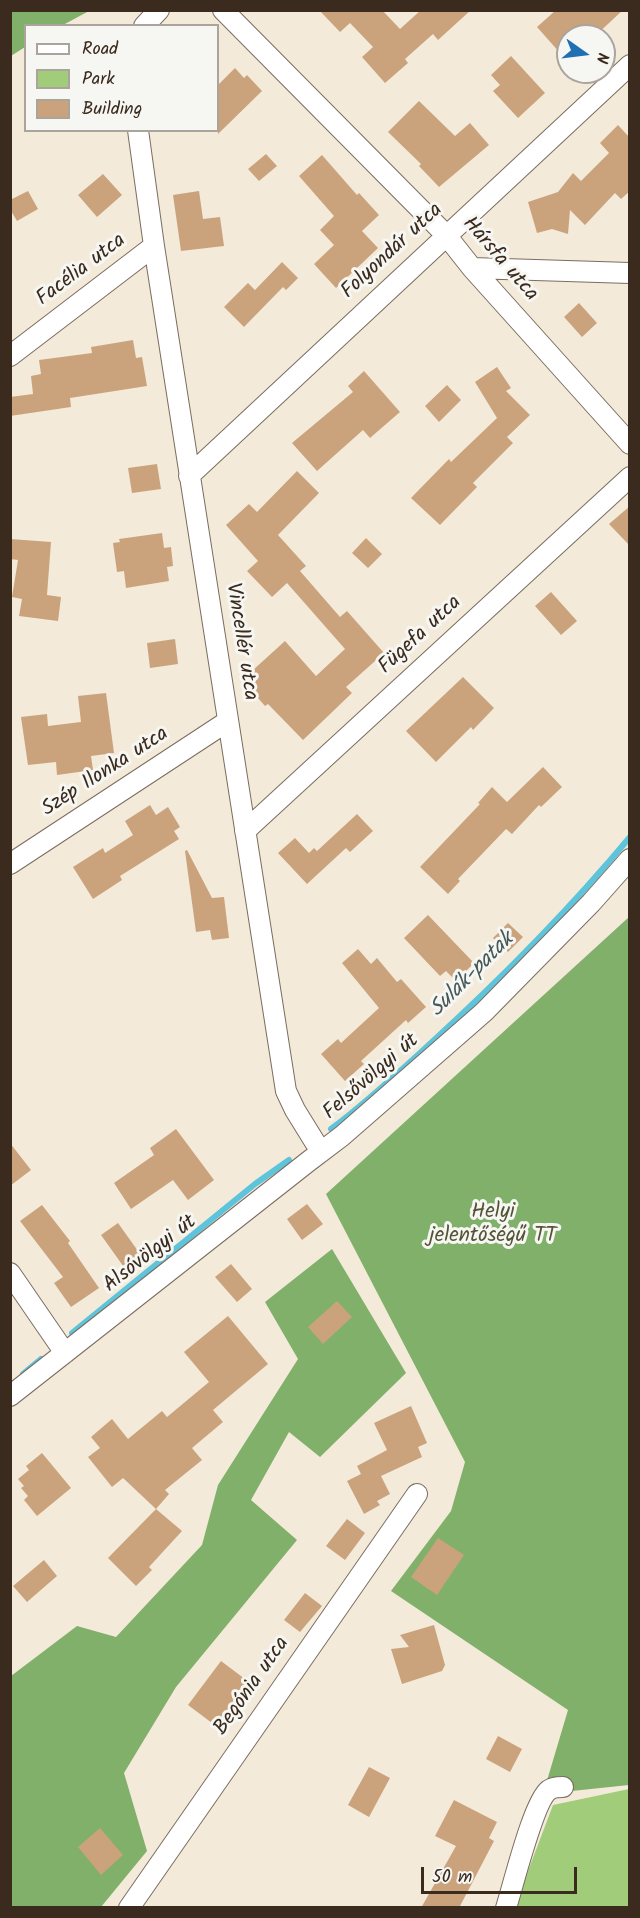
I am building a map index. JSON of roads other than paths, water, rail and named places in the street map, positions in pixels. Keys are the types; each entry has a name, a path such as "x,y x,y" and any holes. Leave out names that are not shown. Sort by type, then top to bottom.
{"street":[{"path":"146,24 159,10"},
{"name":"Hársfa utca","path":"223,10 446,235 472,268 630,444"},
{"name":"Folyondár utca","path":"189,476 630,65"},
{"name":"Vincellér utca","path":"138,132 189,476 286,1091 321,1152"},
{"name":"Facélia utca","path":"10,356 154,246"},
{"path":"472,268 630,273"},
{"name":"Fügefa utca","path":"246,831 630,477"},
{"name":"Szép Ilonka utca","path":"10,864 228,721"},
{"name":"Felsővölgyi út","path":"321,1152 484,1012 591,903 630,859"},
{"name":"Alsóvölgyi út","path":"10,1396 321,1152"},
{"path":"10,1273 65,1353"},
{"name":"Begónia utca","path":"129,1908 417,1494"},
{"path":"506,1908 535,1813 547,1791 562,1787"}],"waterway":[{"name":"Sulák-patak","path":"331,1129 383,1087 484,993 559,917 630,837"},
{"name":"Sulák-patak","path":"72,1333 255,1184 289,1160"},
{"name":"Sulák-patak","path":"23,1374 41,1359"}],"park label":[{"name":"Helyi jelentőségű TT","path":"493,1225"}]}
